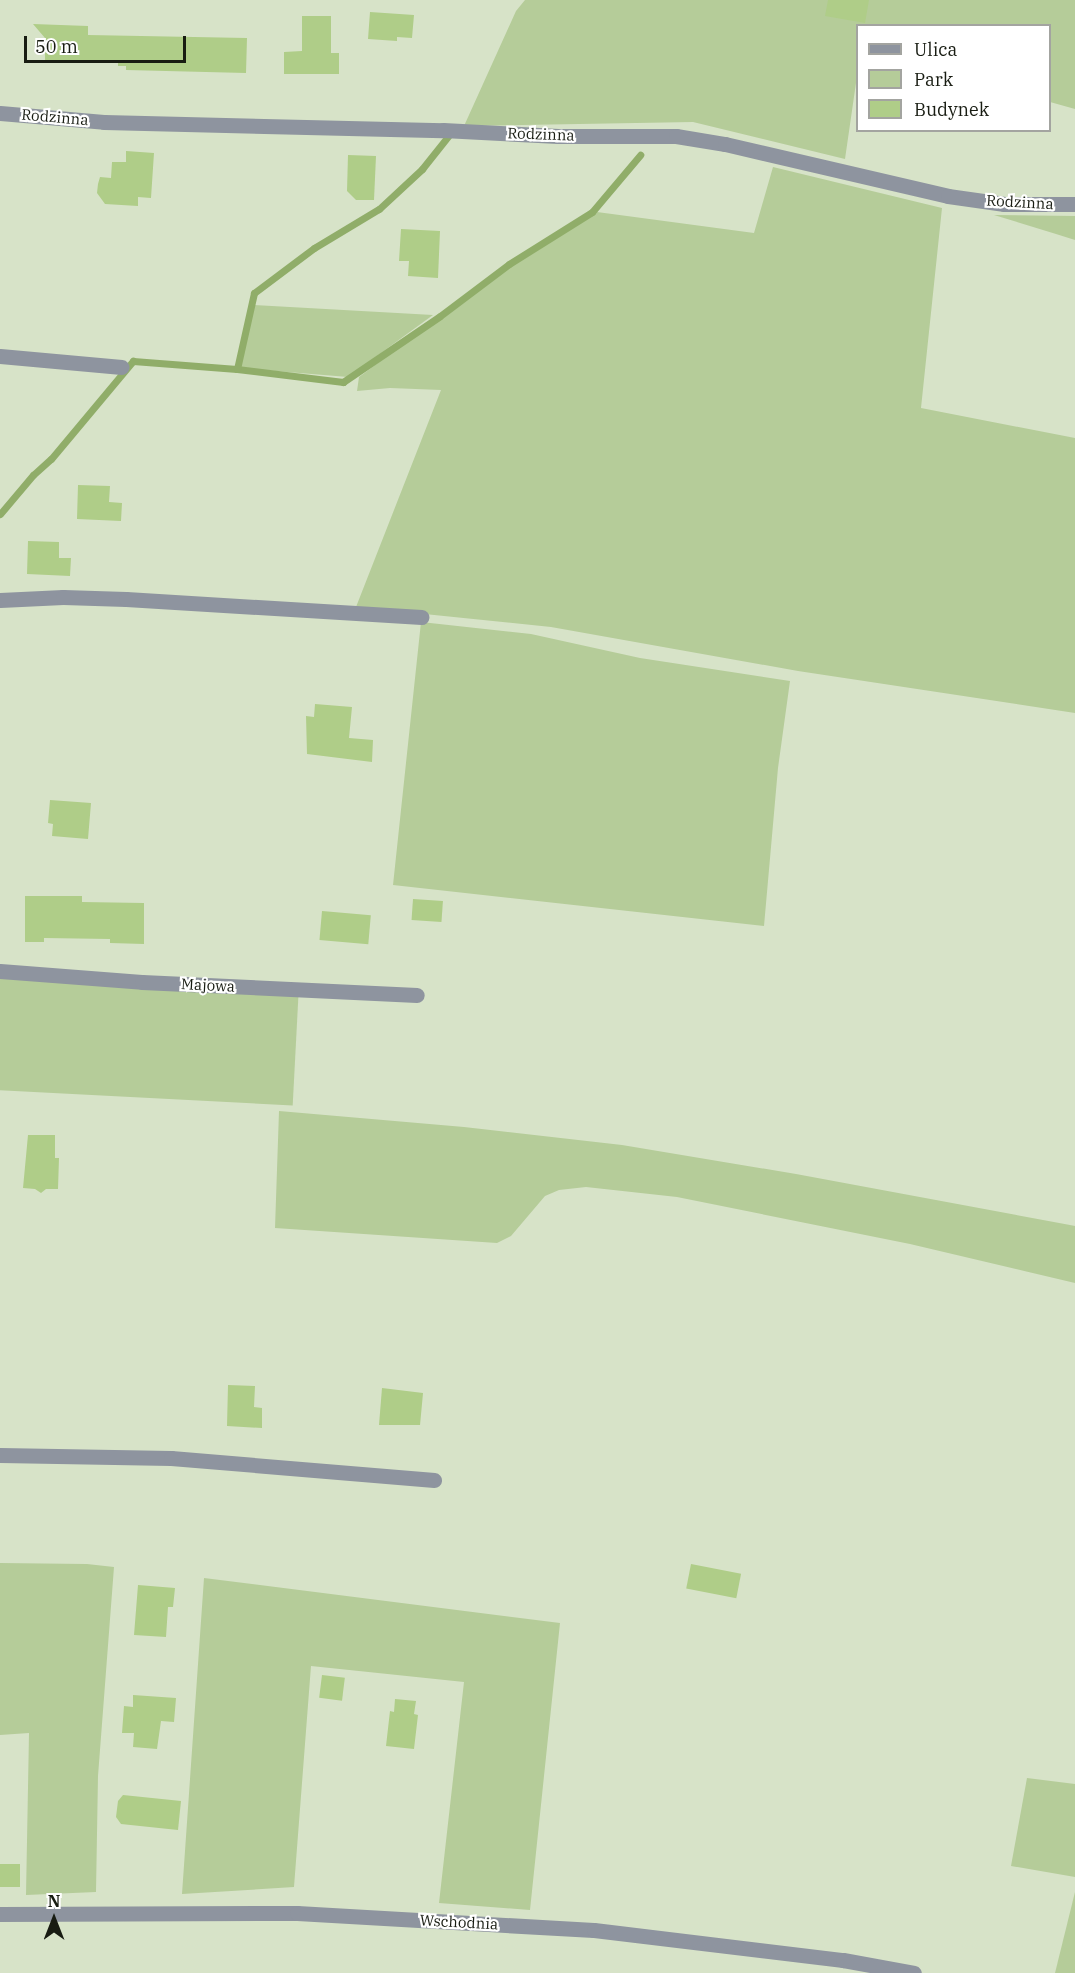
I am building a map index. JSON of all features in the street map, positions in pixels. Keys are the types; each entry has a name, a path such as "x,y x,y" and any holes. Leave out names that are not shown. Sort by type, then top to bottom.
{"street":[{"name":"Rodzinna","path":"0,112 104,122 431,129 558,136 676,136 726,144 948,196 1004,204 1075,204"},
{"path":"0,356 122,367"},
{"path":"0,600 63,597 126,599 421,617"},
{"name":"Majowa","path":"0,971 142,982 417,995"},
{"path":"0,1455 171,1458 434,1480"},
{"name":"Wschodnia","path":"0,1914 297,1913 594,1930 843,1960 914,1973"}],"green space":[{"path":"525,0 1075,0 1075,109 1051,102 1051,24 856,24 856,83 845,159 693,122 464,126 516,11"},
{"path":"773,167 942,208 921,408 1075,438 1075,713 798,671 551,627 356,607 441,390 390,388 357,391 359,377 515,262 597,212 754,233"},
{"path":"994,215 1075,216 1075,240 1056,234"},
{"path":"253,305 433,315 348,377 239,368"},
{"path":"421,622 531,634 640,658 790,681 778,768 764,926 393,885"},
{"path":"0,977 299,993 293,1105 0,1090"},
{"path":"279,1111 464,1127 622,1145 796,1174 1075,1226 1075,1283 910,1244 677,1197 586,1187 559,1190 545,1196 511,1236 497,1243 275,1228"},
{"path":"0,1563 87,1564 114,1567 98,1776 96,1892 26,1895 29,1733 0,1735"},
{"path":"204,1578 560,1623 530,1910 439,1903 464,1682 311,1666 294,1887 182,1894"},
{"path":"1027,1778 1075,1784 1075,1877 1011,1866"},
{"path":"1075,1892 1075,1973 1055,1973"}],"building":[{"path":"828,0 869,0 865,23 825,16"},
{"path":"370,12 414,15 412,38 397,37 397,41 368,39"},
{"path":"302,16 331,16 331,53 339,53 339,74 284,74 284,52 302,51"},
{"path":"33,24 88,26 88,35 247,38 246,73 126,70 126,66 118,66 118,63 45,62 45,38"},
{"path":"126,151 154,153 151,198 138,197 138,206 105,204 97,193 100,177 111,178 112,162 126,162"},
{"path":"348,155 376,156 374,200 356,200 347,191"},
{"path":"401,229 440,231 438,278 408,276 409,261 399,261"},
{"path":"78,485 110,486 109,502 122,503 121,521 77,519"},
{"path":"28,541 59,542 59,558 71,558 70,576 27,574"},
{"path":"315,704 352,707 349,738 373,740 372,762 307,754 306,716 314,717"},
{"path":"50,800 91,803 88,839 52,836 53,824 48,823"},
{"path":"25,896 82,896 82,902 144,903 144,944 110,943 110,939 44,938 44,942 25,942"},
{"path":"413,899 443,901 441,922 412,920"},
{"path":"322,911 371,915 368,944 319,940"},
{"path":"28,1135 55,1135 55,1158 59,1158 58,1189 46,1189 41,1193 35,1189 23,1188"},
{"path":"228,1385 255,1386 254,1407 262,1408 262,1428 227,1426"},
{"path":"382,1388 423,1393 420,1425 379,1425"},
{"path":"691,1564 741,1574 736,1598 686,1589"},
{"path":"138,1585 175,1588 173,1607 168,1607 166,1637 134,1635"},
{"path":"322,1675 345,1678 342,1701 319,1698"},
{"path":"133,1695 176,1698 174,1722 161,1721 157,1749 133,1747 134,1733 122,1733 124,1706 133,1707"},
{"path":"395,1699 416,1701 414,1714 418,1715 414,1749 386,1746 390,1711 394,1712"},
{"path":"123,1795 181,1801 178,1830 121,1824 116,1817 118,1801"},
{"path":"0,1864 20,1864 20,1887 0,1887"}],"waterway":[{"path":"0,514 33,475 51,459 133,361 237,369 254,293 314,248 379,209 422,169 449,135"},
{"path":"237,369 343,382 440,316 509,264 592,212 640,155"}]}
